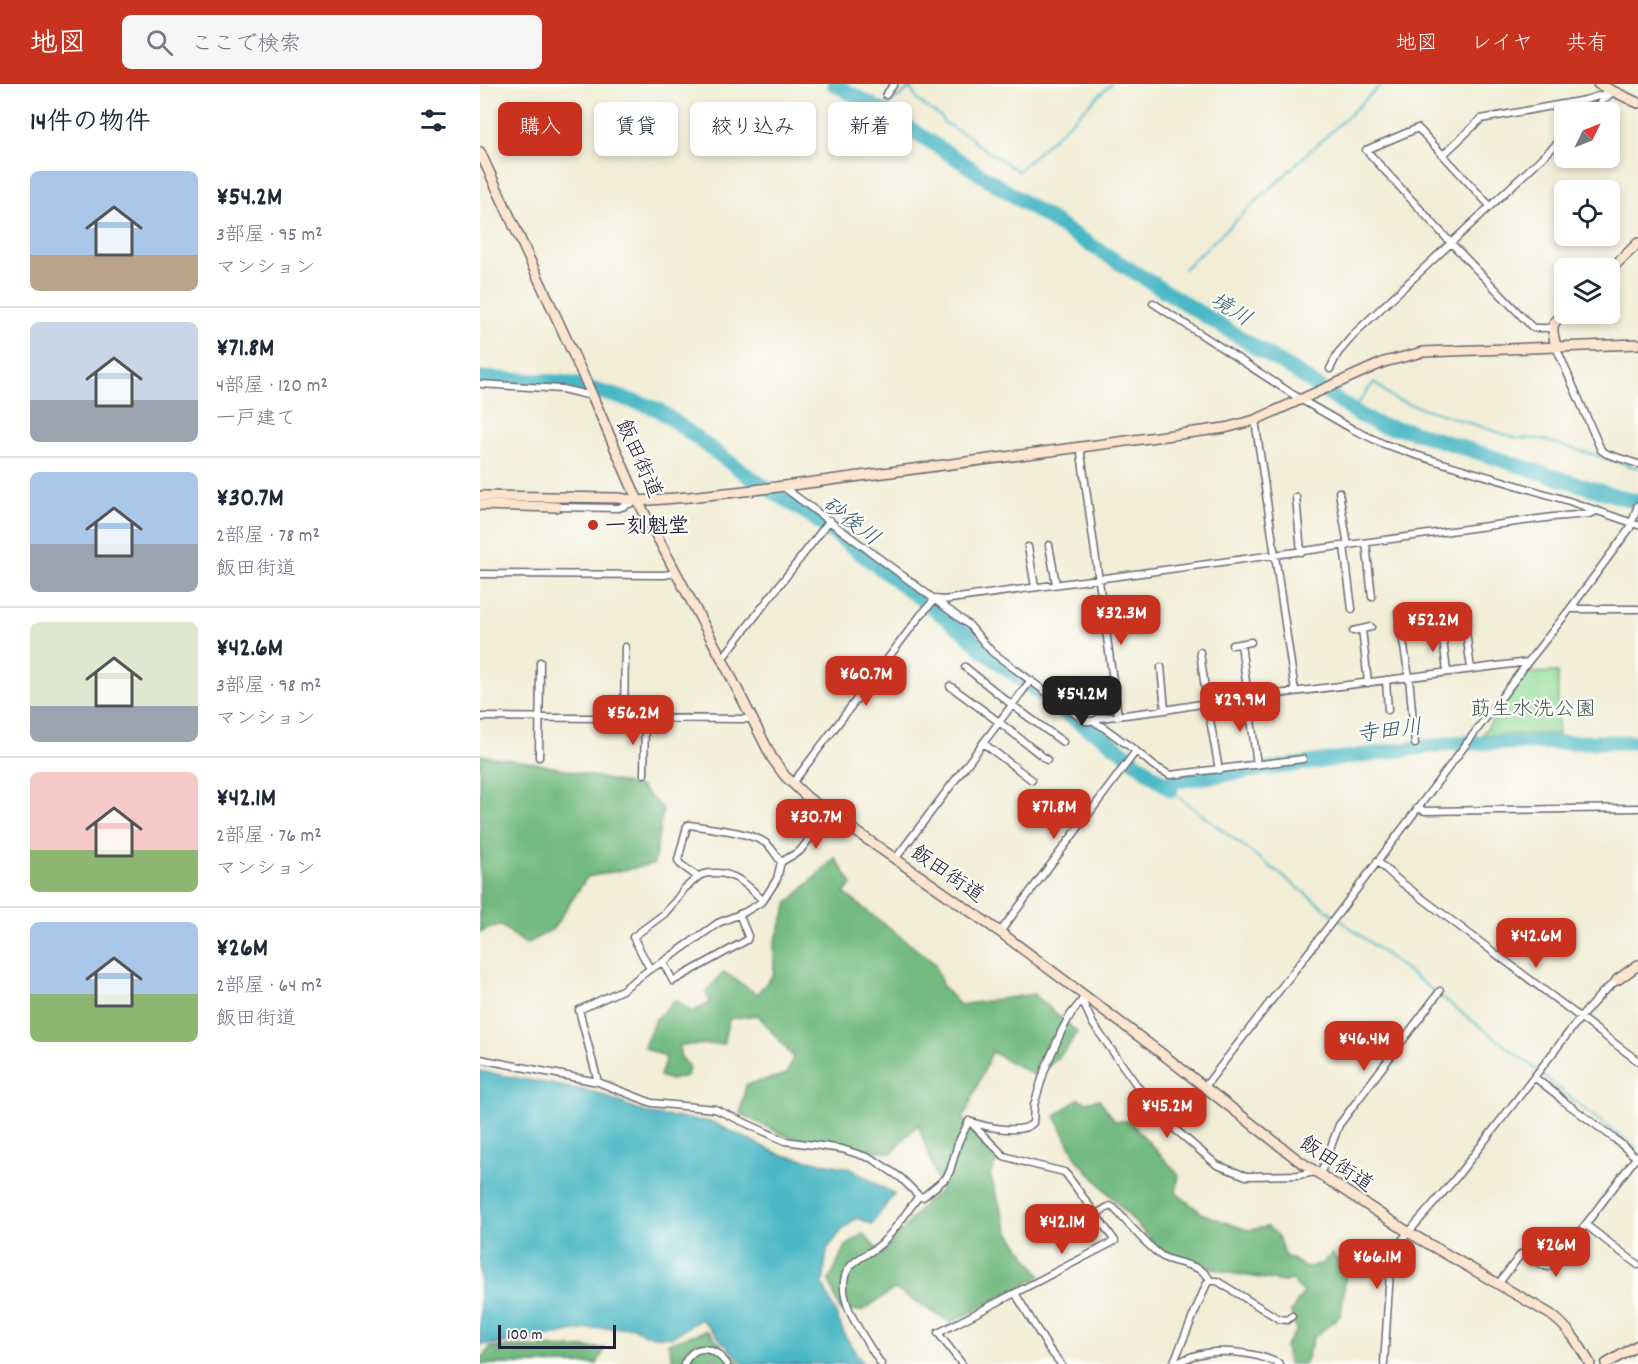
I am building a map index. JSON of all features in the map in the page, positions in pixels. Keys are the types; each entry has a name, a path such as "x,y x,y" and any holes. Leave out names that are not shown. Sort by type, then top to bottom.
{"main road":[{"path":"1598,84 1638,103"},
{"name":"飯田街道","path":"480,152 591,392 638,501 772,758 792,784 1000,932 1083,998 1317,1173 1408,1232 1499,1283 1563,1323 1581,1347 1590,1364"},
{"path":"1620,260 1638,243"},
{"path":"1554,323 1552,327 1556,347"},
{"path":"480,496 618,498 638,501 689,497 1080,446 1192,434 1255,420 1384,362 1423,352 1638,344"},
{"path":"480,505 557,507"},
{"path":"1617,980 1638,965"},
{"path":"1606,1364 1638,1345"}],"street":[{"path":"886,94 894,84"},
{"path":"1602,102 1613,92"},
{"path":"1443,155 1481,119 1585,100 1613,92"},
{"path":"1490,206 1418,128 1366,150 1533,328 1552,327"},
{"path":"1330,369 1338,353 1357,331 1554,146"},
{"path":"1153,303 1300,399 1354,430 1384,444 1634,523"},
{"path":"1556,347 1601,450 1606,454 1638,464"},
{"path":"480,384 591,392"},
{"path":"1255,420 1295,691"},
{"path":"1080,446 1118,716"},
{"path":"778,486 969,625 992,652 1030,681 1085,721 1103,727 1135,753 1170,775 1302,759"},
{"path":"1338,492 1352,609"},
{"path":"1296,497 1301,552"},
{"path":"557,507 619,508 638,501"},
{"path":"1173,1128 1570,609 1634,523 1638,505"},
{"path":"792,784 934,600 1598,511"},
{"path":"722,659 828,522"},
{"path":"1366,543 1372,597"},
{"path":"1049,545 1056,584"},
{"path":"1028,547 1035,587"},
{"path":"480,574 664,575 676,573"},
{"path":"1570,609 1638,609"},
{"path":"1398,610 1409,677 1415,744"},
{"path":"1464,617 1471,669"},
{"path":"1353,631 1371,627"},
{"path":"1362,629 1368,683"},
{"path":"1442,631 1447,672"},
{"path":"1232,645 1251,642"},
{"path":"1241,644 1257,765"},
{"path":"624,718 625,647"},
{"path":"1200,652 1219,770"},
{"path":"539,757 540,662"},
{"path":"1093,722 1100,718 1207,703 1528,662"},
{"path":"965,667 1063,742"},
{"path":"1161,667 1166,710"},
{"path":"1386,680 1388,710"},
{"path":"896,858 1030,681"},
{"path":"950,686 1047,760"},
{"path":"480,717 752,718"},
{"path":"644,774 645,718"},
{"path":"983,743 1032,780"},
{"path":"1000,932 1135,753"},
{"path":"1417,808 1425,811 1638,808"},
{"path":"598,1083 579,1010 622,990 718,923 763,901 777,879 781,862 800,851 830,813"},
{"path":"698,877 678,860 689,825 754,837 767,844 781,862"},
{"path":"1377,861 1435,908 1638,1061"},
{"path":"650,969 633,937 664,914 684,889 702,873 724,873 737,878 763,901"},
{"path":"663,962 673,981 747,940 748,936 739,914"},
{"path":"1384,1364 1392,1262 1401,1241 1455,1179 1581,1018 1602,993 1617,980"},
{"path":"1083,998 1093,1024 1162,1118 1217,1165 1246,1176 1299,1175 1317,1173 1322,1170 1339,1125 1440,991"},
{"path":"969,1121 1017,1130 1033,1124 1034,1105 1046,1069 1062,1030 1083,998"},
{"path":"480,1059 598,1083 652,1103 715,1109 785,1141 842,1149 873,1159 901,1178 920,1196"},
{"path":"1499,1283 1521,1254 1547,1267 1555,1265 1638,1157 1534,1077"},
{"path":"881,1364 847,1305 844,1294 848,1269 881,1244 920,1196 923,1197 946,1178 958,1143 969,1121"},
{"path":"962,1364 938,1334 1115,1241 1064,1172 1004,1156 969,1121"},
{"path":"1096,1214 1110,1206 1114,1208 1142,1238 1164,1257 1193,1266 1209,1276 1210,1281"},
{"path":"1586,1225 1638,1265"},
{"path":"1210,1281 1217,1281 1279,1319 1287,1320 1292,1316"},
{"path":"1175,1364 1196,1309 1210,1281"},
{"path":"1015,1293 1049,1349 1061,1364"},
{"path":"684,1364 693,1351 704,1349 714,1351 727,1364"},
{"path":"1175,1364 1191,1356 1220,1352 1248,1355 1280,1364"}],"green space":[{"name":"莇生水洗公園","path":"1558,672 1558,734 1482,735 1527,673"},
{"path":"480,755 540,764 640,787 663,809 654,864 587,877 553,929 526,944 500,925 480,932"},
{"path":"835,858 852,884 844,893 934,963 943,987 960,1005 1034,994 1077,1032 1067,1048 1038,1077 992,1052 963,1119 999,1157 990,1175 1008,1231 1041,1276 951,1323 895,1289 862,1311 840,1311 829,1280 846,1246 863,1234 882,1254 926,1202 941,1190 918,1124 891,1153 788,1137 740,1114 746,1085 787,1074 793,1057 758,1015 729,1019 723,1044 680,1045 680,1056 689,1066 687,1076 670,1080 660,1076 666,1057 644,1047 655,1020 675,1000 692,1012 710,1003 706,992 724,972 757,994 774,974 774,945 788,903"},
{"path":"1078,1099 1086,1102 1099,1099 1115,1121 1129,1121 1179,1175 1176,1193 1203,1214 1247,1230 1267,1227 1277,1234 1285,1256 1306,1267 1321,1265 1332,1253 1346,1272 1341,1315 1313,1338 1305,1364 1288,1364 1285,1346 1296,1331 1291,1312 1303,1293 1292,1280 1284,1282 1230,1273 1163,1253 1077,1159 1055,1116"},
{"path":"707,1330 740,1364 721,1364 715,1358 700,1364 674,1364 668,1343"},
{"path":"491,1347 605,1348 597,1364 480,1364 480,1360"}],"water":[{"path":"480,1071 597,1093 649,1114 712,1122 781,1155 849,1168 894,1194 872,1224 857,1218 843,1229 827,1249 823,1284 845,1336 863,1364 744,1364 701,1319 672,1337 646,1335 633,1327 586,1329 520,1342 480,1345"}],"waterway":[{"name":"境川","path":"834,84 881,110 1076,236 1299,374 1361,416 1382,426 1408,430 1638,502"},
{"path":"892,102 915,84"},
{"path":"910,88 918,101 942,118 943,122 970,137 975,143 1018,171 1111,84"},
{"path":"1184,269 1382,84"},
{"path":"1155,284 1159,277"},
{"name":"砂後川","path":"480,378 577,385 659,410 751,478 811,516 967,634 982,650 1082,725 1105,738 1160,781"},
{"path":"1353,410 1374,382 1394,399 1516,438 1541,439 1638,468"},
{"name":"寺田川","path":"1171,790 1160,781 1169,782 1453,743 1638,742"},
{"path":"1171,790 1638,1150"}],"place":[{"name":"一刻魁堂","path":"593,525"}]}
